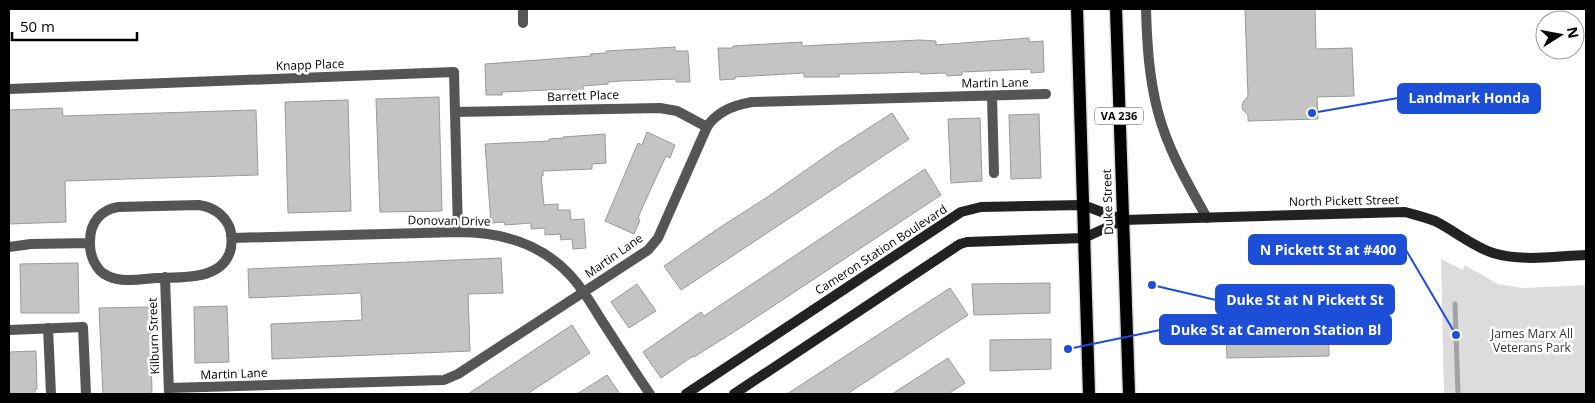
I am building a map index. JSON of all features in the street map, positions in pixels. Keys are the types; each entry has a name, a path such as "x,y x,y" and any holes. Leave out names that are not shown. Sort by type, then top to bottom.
{"main road":[{"name":"Duke Street","path":"1077,9 1089,394"},
{"name":"Duke Street","path":"1116,9 1129,394"}],"street":[{"path":"523,9 523,23"},
{"path":"1146,9 1148,64 1158,114 1177,162 1207,218"},
{"name":"Knapp Place","path":"9,89 454,72 458,232"},
{"name":"Martin Lane","path":"169,391 444,380 458,374 648,250 658,238 707,127 717,116 728,109 752,102 1046,94"},
{"path":"992,96 994,173"},
{"name":"Barrett Place","path":"455,112 660,108 677,111 707,127"},
{"name":"Cameron Station Boulevard","path":"686,394 961,212 981,207 1083,205 1123,220"},
{"path":"126,206 205,206 215,210 226,221 232,238 229,254 220,267 214,271 198,276 125,279 108,276 100,270 94,261 90,243 90,235 97,216 108,209 126,206"},
{"name":"North Pickett Street","path":"1123,220 1405,212 1423,216 1436,222 1476,246 1493,253 1513,257 1586,255"},
{"path":"734,394 960,244 975,241 1084,238 1123,220"},
{"name":"Donovan Drive","path":"232,238 458,232 494,234 534,247 558,263 584,292 650,394"},
{"path":"9,248 31,244 90,243"},
{"name":"Kilburn Street","path":"165,277 169,391"},
{"path":"9,330 83,327 86,394"},
{"path":"48,328 51,394"}],"green space":[{"name":"James Marx All Veterans Park","path":"1441,259 1463,270 1464,265 1498,284 1523,288 1586,285 1586,394 1444,394"}],"building":[{"path":"1245,9 1315,9 1316,49 1352,48 1354,96 1317,97 1318,119 1248,121 1248,115 1242,107 1243,102 1248,97"},
{"path":"1029,38 1029,42 1043,41 1044,72 1031,73 1031,69 962,72 962,75 947,76 946,73 920,74 920,72 839,74 839,77 804,77 804,73 735,77 735,79 720,80 718,48 802,42 802,46 919,40 936,41 936,45"},
{"path":"675,47 675,51 688,51 690,82 676,82 676,79 621,81 583,86 584,92 570,92 570,89 502,92 502,95 486,95 485,64 591,56 590,54 606,53 606,51"},
{"path":"439,97 442,211 380,212 376,99"},
{"path":"348,100 351,211 288,213 285,102"},
{"path":"62,108 63,116 256,110 258,175 65,181 66,222 9,224 9,110"},
{"path":"892,113 909,139 681,290 664,266"},
{"path":"1039,114 1041,178 1011,179 1009,115"},
{"path":"980,118 982,181 951,183 948,119"},
{"path":"647,132 675,145 670,158 666,156 638,218 640,220 634,234 605,221 638,143 642,145"},
{"path":"605,134 606,163 592,164 592,169 543,171 543,176 541,176 544,205 558,204 558,210 570,210 571,220 584,219 586,248 573,249 572,239 561,240 560,234 545,235 545,228 531,229 531,223 505,225 504,222 491,223 485,144 549,141 549,139 563,137"},
{"path":"925,169 941,195 661,378 643,352 701,312 704,316"},
{"path":"501,258 503,293 468,294 470,351 272,359 271,324 362,320 361,293 249,298 248,269"},
{"path":"78,263 79,313 21,313 20,264"},
{"path":"1050,283 1050,313 974,315 972,284"},
{"path":"637,284 656,311 629,328 611,302"},
{"path":"950,288 968,315 847,394 787,394"},
{"path":"1256,295 1255,301 1328,299 1329,356 1227,358 1226,335 1219,336 1218,296"},
{"path":"227,306 229,362 195,363 194,307"},
{"path":"150,307 152,394 103,394 99,308"},
{"path":"572,325 590,353 527,394 468,394"},
{"path":"1051,339 1051,369 990,371 990,340"},
{"path":"36,351 37,389 35,389 35,394 9,394 9,352"},
{"path":"948,358 965,383 948,394 892,394"},
{"path":"607,375 620,394 577,394"}],"waterway":[{"path":"1455,304 1458,394"}],"place":[{"name":"Landmark Honda","path":"1312,113"},
{"name":"Duke St at N Pickett St","path":"1152,285"},
{"name":"N Pickett St at #400","path":"1456,335"},
{"name":"Duke St at Cameron Station Bl","path":"1068,349"}]}
